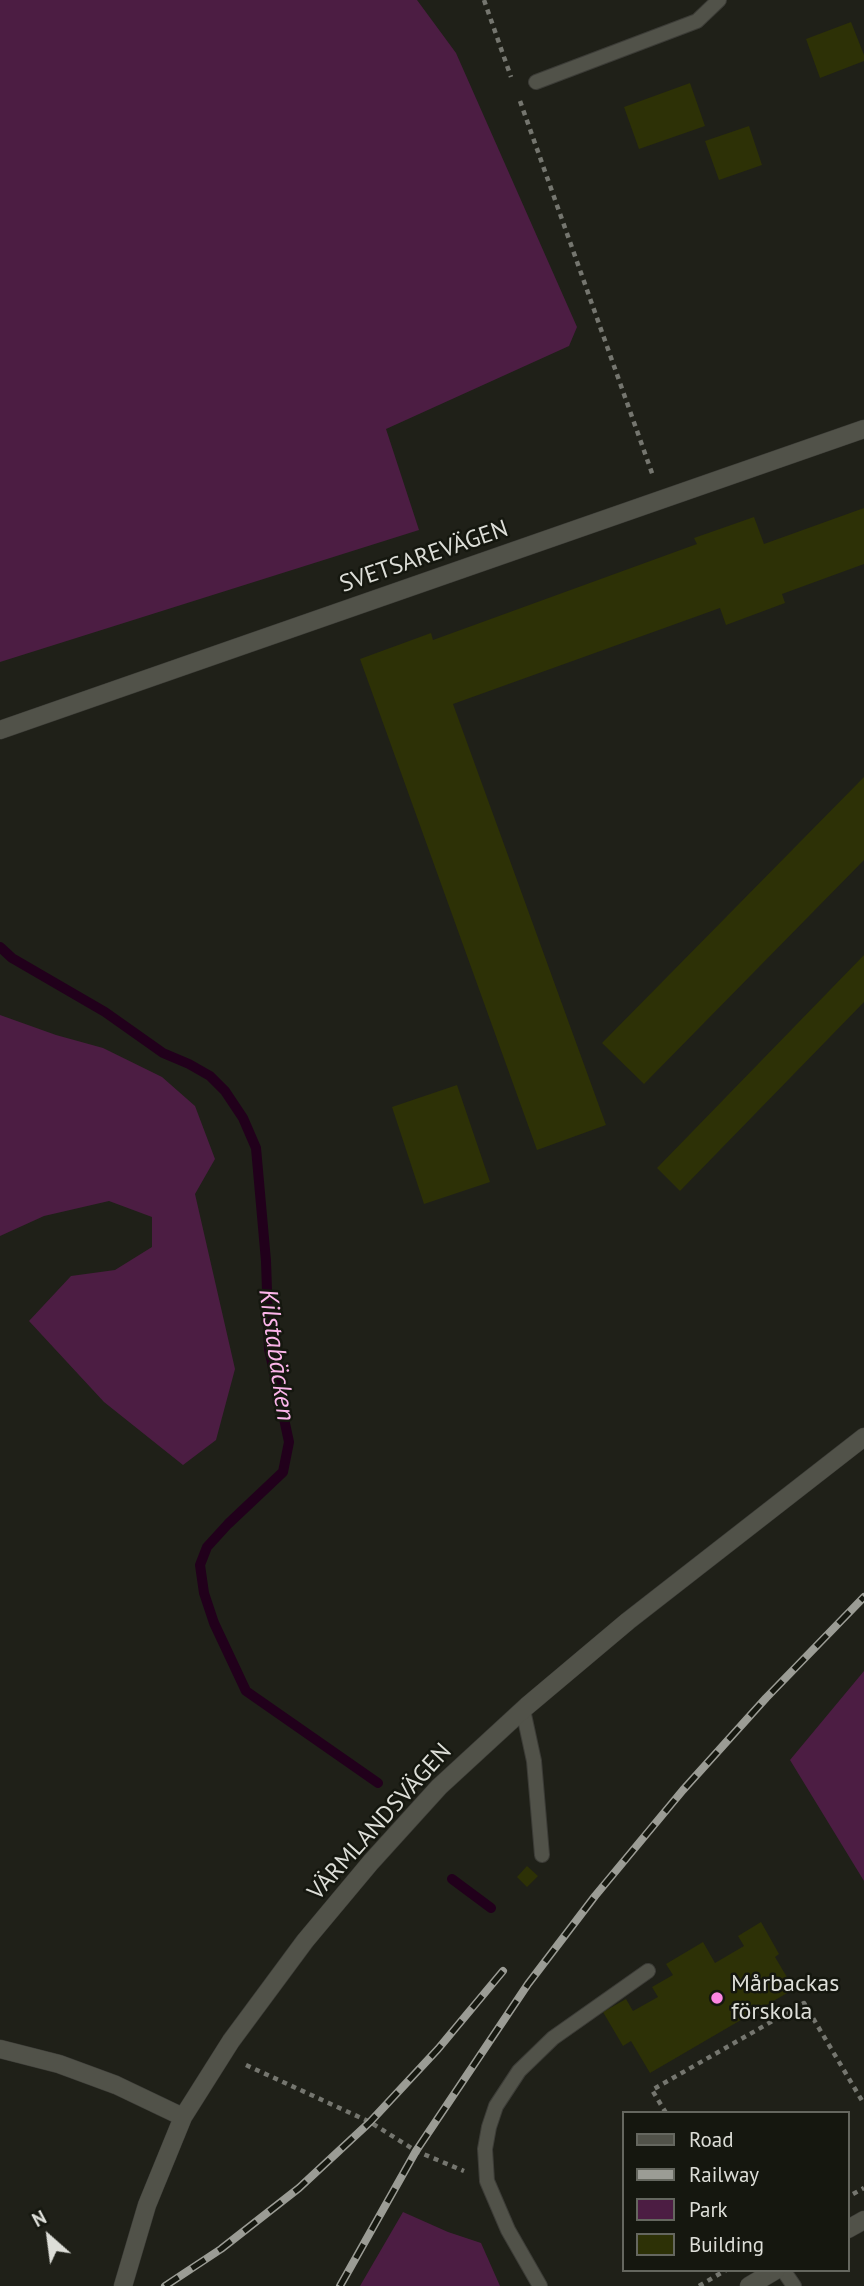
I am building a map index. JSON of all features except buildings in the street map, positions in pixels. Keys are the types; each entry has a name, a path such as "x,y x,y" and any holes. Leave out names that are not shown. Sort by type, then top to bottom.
{"street":[{"name":"SVETSAREVÄGEN","path":"0,730 864,429"},
{"name":"VÄRMLANDSVÄGEN","path":"123,2286 147,2205 183,2117 223,2054 305,1941 371,1862 439,1787 523,1710 628,1620 864,1437"},
{"path":"0,2049 58,2064 116,2085 183,2117"},
{"path":"749,2286 773,2272"}],"lane":[{"path":"536,82 696,21 719,0"},
{"path":"523,1710 534,1761 542,1855"},
{"path":"540,2286 508,2230 487,2181 485,2149 496,2106 519,2071 553,2038 648,1971"}],"path":[{"path":"484,0 662,499"},
{"path":"665,2111 652,2090 804,2003 864,2104"},
{"path":"223,2054 370,2122 416,2151 487,2181"},
{"path":"699,2286 723,2272"}],"green space":[{"path":"0,0 417,0 456,53 577,327 569,346 386,429 419,530 0,662"},
{"path":"0,1015 103,1048 162,1077 195,1106 215,1159 195,1194 235,1369 216,1440 183,1465 104,1402 29,1321 71,1276 115,1270 152,1247 152,1217 109,1201 44,1216 0,1236"},
{"path":"864,1671 864,1881 790,1760"},
{"path":"403,2212 481,2243 500,2286 360,2286"}],"waterway":[{"name":"Kilstabäcken","path":"0,947 12,958 105,1012 163,1053 210,1076 225,1091 243,1118 256,1148 266,1261 269,1349 289,1442 283,1472 207,1547 200,1565 204,1593 214,1623 246,1691 378,1783"},
{"name":"Kilstabäcken","path":"452,1879 491,1908"}],"railway":[{"path":"340,2286 416,2151 528,1984 595,1896 683,1790 766,1698 864,1597"},
{"path":"165,2286 221,2249 299,2188 370,2122 438,2049 503,1971"}],"place":[{"name":"Mårbackas förskola","path":"717,1998"}]}
